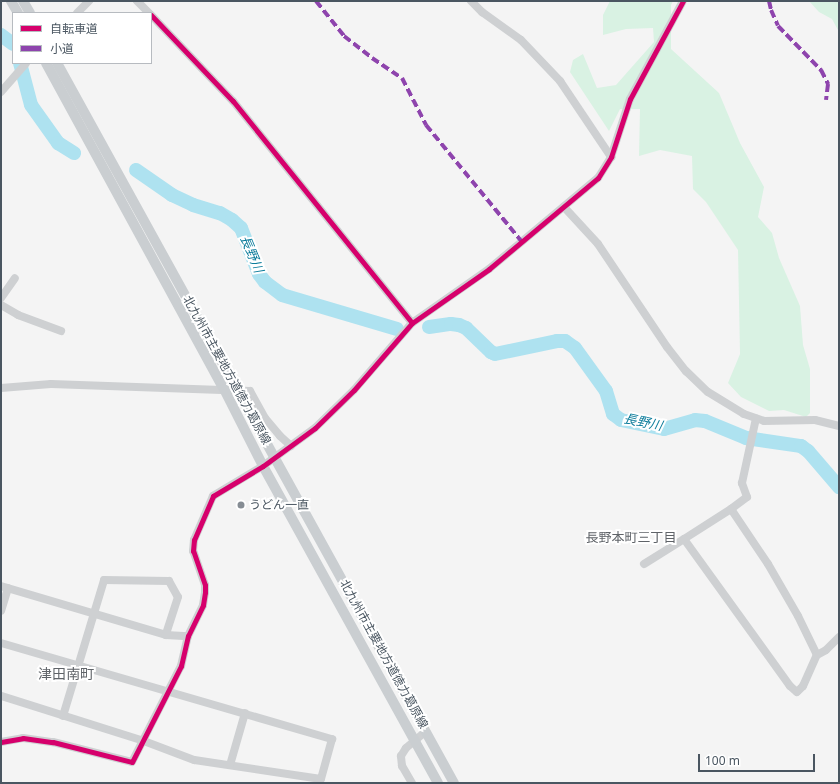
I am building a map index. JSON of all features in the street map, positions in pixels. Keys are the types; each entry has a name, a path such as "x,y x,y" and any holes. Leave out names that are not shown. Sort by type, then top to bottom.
{"main road":[{"path":"11,1 17,12"},
{"path":"23,1 29,12"},
{"name":"北九州市主要地方道徳力葛原線","path":"47,64 224,389 263,466 438,783"},
{"name":"北九州市主要地方道徳力葛原線","path":"58,64 276,456 454,783"}],"street":[{"path":"78,12 89,1"},
{"path":"137,1 148,12"},
{"path":"472,1 482,12 521,40 560,81 611,157"},
{"path":"1,742 23,738 53,742 132,762 181,666 188,636 203,605 206,592 193,551 194,540 213,496 263,466 315,428 354,390 412,323 489,269 598,178 611,157 630,99 683,1"},
{"path":"152,16 233,101 412,323"},
{"path":"1,92 25,64"},
{"path":"564,207 598,244 667,346 686,370 708,392 744,414 764,421 815,420 839,426"},
{"path":"1,298 15,278"},
{"path":"1,306 18,315 61,331"},
{"path":"2,387 51,384 250,391 265,418 280,436 291,446"},
{"path":"644,564 731,509 747,497 742,483 756,418"},
{"path":"731,509 772,570 798,616 817,655"},
{"path":"684,539 790,686 797,692 803,686 817,655 826,650 839,637"},
{"path":"63,716 92,614 104,580 169,581 178,597 166,635"},
{"path":"1,611 5,587 166,635 188,636"},
{"path":"1,643 332,739 321,778 194,760 144,741 1,696"},
{"path":"230,765 245,713"},
{"path":"412,783 402,766 401,756 406,748 426,731"}],"green space":[{"path":"610,1 673,1 671,5 671,49 719,93 740,143 764,187 758,217 772,233 779,258 800,306 803,345 810,369 810,413 806,417 784,410 769,411 741,397 728,383 740,354 738,250 706,202 693,189 692,156 660,150 639,156 640,109 620,109 609,131 570,72 573,60 583,54 597,88 616,85 654,42 653,28 626,29 603,35 603,15"},
{"path":"809,1 839,1 839,32 832,19 819,12"}],"waterway":[{"name":"長野川","path":"1,35 12,43"},
{"name":"長野川","path":"20,64 31,105 58,143 74,153"},
{"name":"長野川","path":"136,170 172,195 193,205 220,213 232,220 241,228 259,274 265,282 282,295 397,329"},
{"name":"長野川","path":"429,327 451,324 459,325 466,328 495,354 557,341 565,341 575,348 606,391 613,414 621,420 664,429 695,420 705,421 746,438 801,446 808,451 839,487"}],"marked path":[{"path":"316,1 344,36 372,58 402,78 426,125 522,242"},
{"path":"769,1 778,26 821,70 828,84 826,100"}],"cycle path":[{"path":"1,742 23,738 53,742 132,762 181,666 188,636 203,605 205,585 193,551 194,540 213,496 263,466 315,428 354,390 412,323 489,269 598,178 611,157 630,99 683,1"},
{"path":"152,16 233,101 412,323"}],"place":[{"name":"うどん一直","path":"241,505"}],"district":[{"name":"長野本町三丁目","path":"631,537"},
{"name":"津田南町","path":"66,674"}]}
